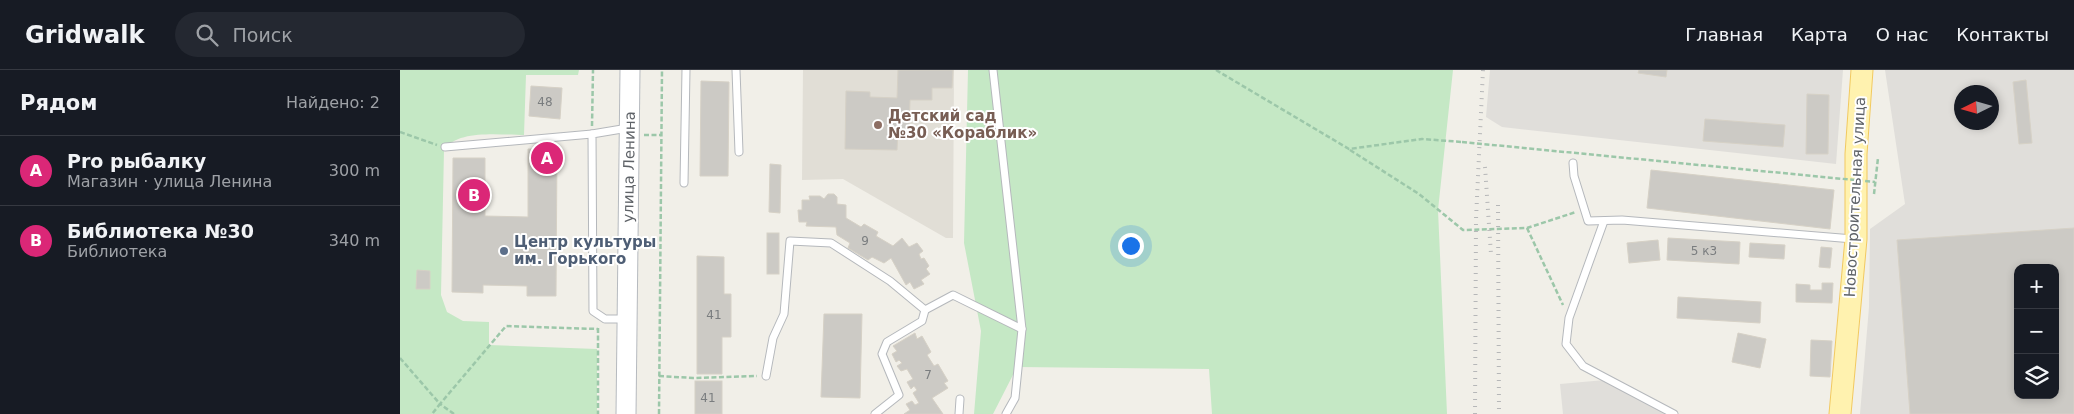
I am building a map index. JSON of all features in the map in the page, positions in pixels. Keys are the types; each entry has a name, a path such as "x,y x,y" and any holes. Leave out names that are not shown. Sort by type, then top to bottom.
{"main road":[{"name":"улица Ленина","path":"626,414 630,70"},
{"name":"Новостроительная улица","path":"1840,414 1856,239 1856,154 1862,70"}],"lane":[{"path":"684,183 686,70"},
{"path":"736,70 739,152"},
{"path":"994,70 1022,329 1015,398 1006,414"},
{"path":"445,147 592,134 629,128"},
{"path":"592,134 593,311 605,319 627,320"},
{"path":"1573,163 1588,221 1604,220 1856,239"},
{"path":"1604,220 1569,318 1566,344 1583,366 1674,414"},
{"path":"766,376 774,338 784,314 790,241 831,243 890,281 925,310"},
{"path":"875,414 899,395 882,354 887,342 922,321 925,310 953,295 1022,329"},
{"path":"959,414 960,398"}],"path":[{"path":"592,70 592,134"},
{"path":"659,414 662,70"},
{"path":"1216,70 1349,149 1419,194 1463,230 1526,228 1584,210"},
{"path":"400,132 445,147"},
{"path":"1349,149 1422,139 1875,182 1878,158"},
{"path":"1526,228 1569,318"},
{"path":"593,311 598,329 598,414"},
{"path":"432,414 506,326 598,329"},
{"path":"400,358 440,404 454,414"},
{"path":"659,376 693,378 766,376"}],"shaded area":[{"name":"Детский сад №30 «Кораблик»","path":"803,70 954,70 953,238 946,238 843,179 802,180"},
{"path":"1490,70 1843,70 1836,164 1502,127 1486,117"},
{"path":"1885,70 2074,70 2074,414 1860,414 1869,307 1870,229 1905,204"},
{"path":"1605,380 1672,414 1563,414 1560,384"}],"green space":[{"path":"400,70 579,70 578,75 526,75 524,135 492,134 469,136 450,143 444,150 441,295 447,312 463,321 489,322 489,345 597,349 597,414 400,414"},
{"path":"968,70 1453,70 1438,210 1447,414 1212,414 1209,369 1017,367 993,414 974,414 981,331 964,243"}],"building":[{"path":"898,70 953,70 952,88 932,88 932,100 910,100 909,130 898,130 897,150 845,149 846,91 870,92 870,97 897,98"},
{"path":"1639,70 1667,70 1666,77 1638,73"},
{"path":"2026,80 2032,143 2019,144 2013,82"},
{"path":"701,81 729,82 728,176 700,176"},
{"path":"531,86 562,88 560,119 529,116"},
{"path":"1807,94 1829,95 1828,154 1806,154"},
{"path":"1705,119 1785,125 1783,147 1703,141"},
{"name":"Центр культуры им. Горького","path":"528,149 557,149 556,296 527,296 527,286 483,285 483,293 452,292 453,158 485,158 485,216 528,217"},
{"path":"770,164 781,165 780,213 769,212"},
{"path":"1651,170 1834,190 1830,229 1647,208"},
{"path":"828,194 834,194 837,197 837,204 846,205 846,218 861,227 864,224 878,232 876,236 893,246 902,238 909,247 917,243 923,251 919,254 921,259 924,258 929,266 926,269 930,274 921,280 924,284 914,289 910,282 906,285 891,258 884,263 872,257 868,260 848,248 850,243 837,235 836,227 806,226 807,222 799,222 798,210 802,210 802,200 810,200 809,196 820,196 824,199"},
{"path":"2074,228 2074,414 1910,414 1897,240"},
{"path":"767,233 779,233 779,274 767,274"},
{"path":"1668,238 1740,242 1739,264 1667,260"},
{"path":"1658,240 1660,260 1629,263 1627,243"},
{"path":"1750,243 1785,245 1784,259 1749,257"},
{"path":"1821,247 1832,248 1830,268 1819,267"},
{"path":"697,256 724,257 724,294 731,294 731,337 722,337 722,374 697,374"},
{"path":"417,270 430,271 430,289 416,289"},
{"path":"1822,283 1833,283 1832,303 1796,302 1796,284 1810,285 1810,290 1822,290"},
{"path":"1678,297 1761,302 1760,323 1677,318"},
{"path":"824,314 862,314 860,398 821,397"},
{"path":"915,333 917,339 922,336 931,352 927,355 934,366 938,364 948,381 944,383 948,388 932,398 943,414 904,414 910,410 906,404 912,401 915,405 919,403 913,393 917,390 914,386 911,389 907,382 913,379 907,369 901,371 897,366 902,363 899,360 896,362 892,354 897,351 893,346"},
{"path":"1738,333 1766,339 1760,368 1732,362"},
{"path":"1811,340 1832,341 1830,377 1810,376"},
{"path":"695,381 722,381 722,414 695,414"}],"railway":[{"path":"1475,414 1476,219 1483,70"},
{"path":"1485,167 1491,254"},
{"path":"1498,205 1499,414"}],"place":[{"name":"Детский сад №30 «Кораблик»","path":"878,125"},
{"name":"Pro рыбалку","path":"547,158"},
{"name":"Библиотека №30","path":"474,195"},
{"name":"Центр культуры им. Горького","path":"504,251"}]}
